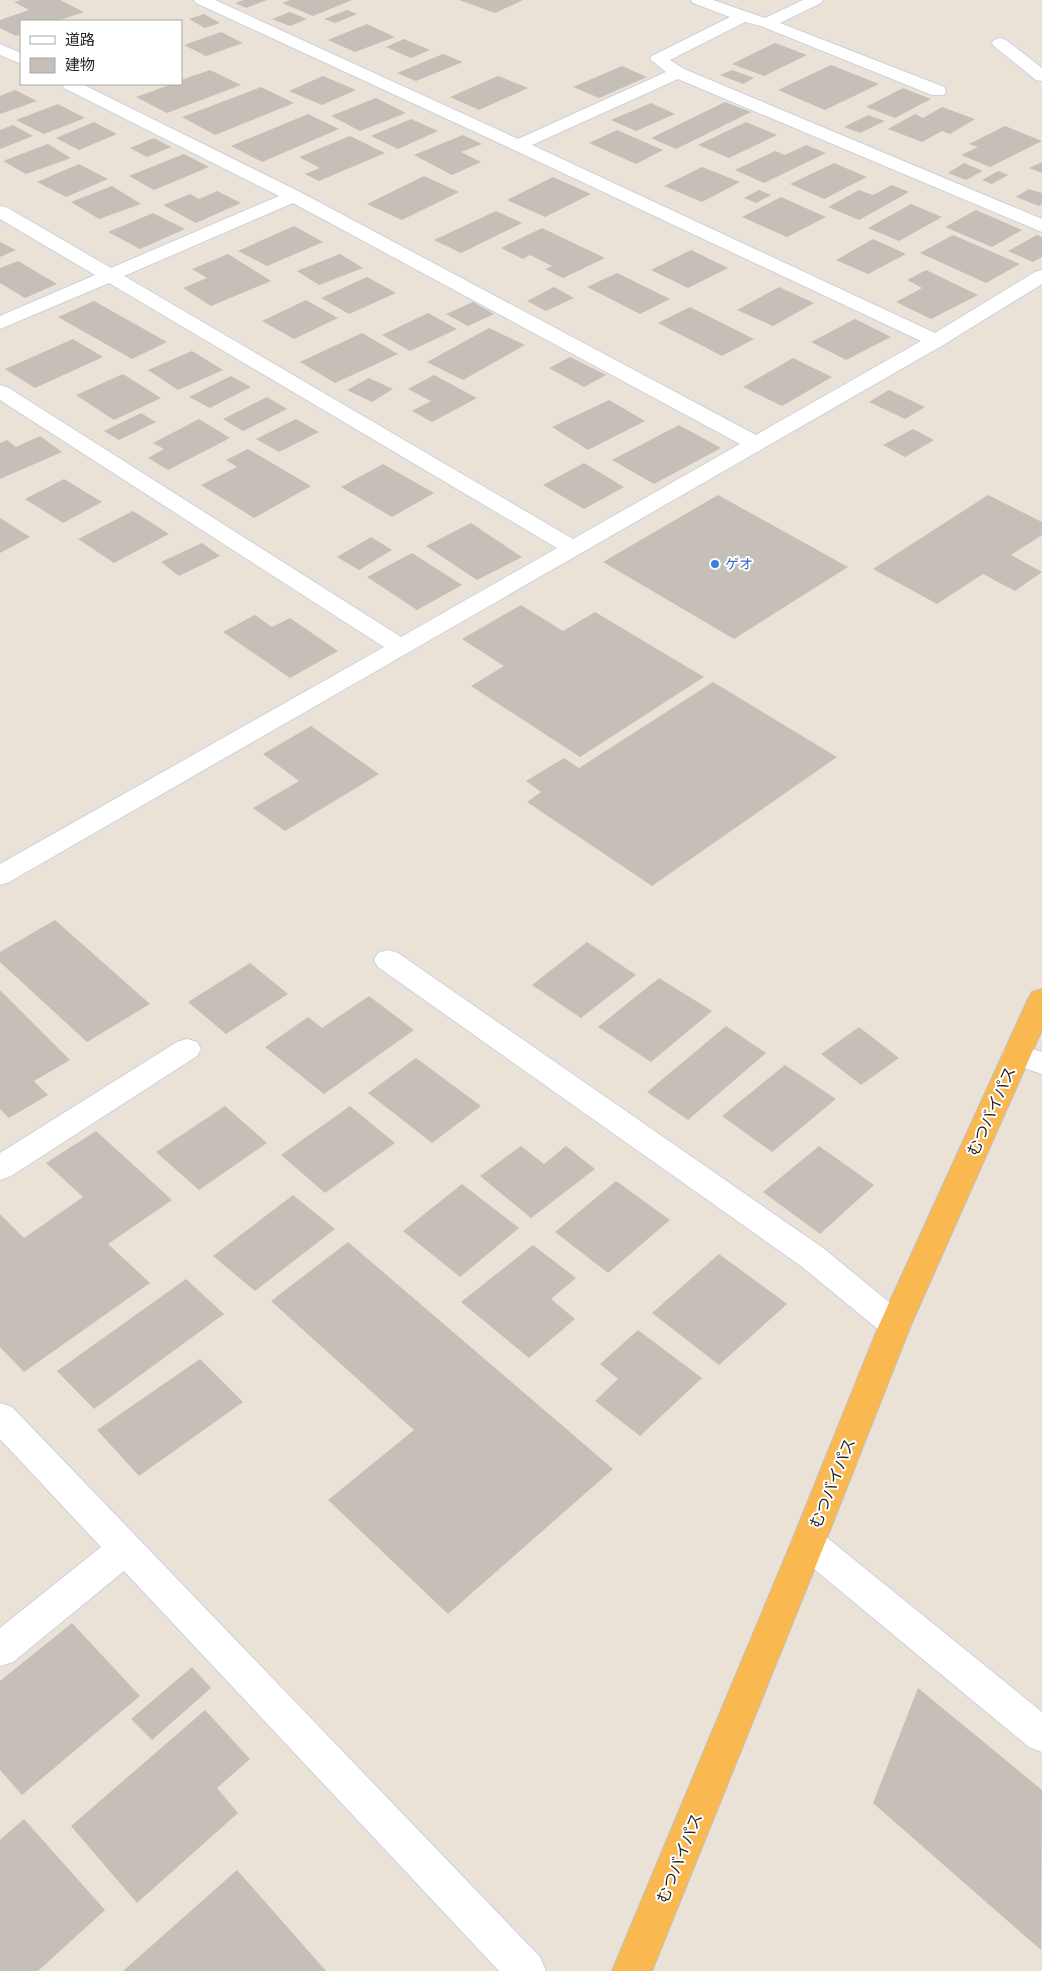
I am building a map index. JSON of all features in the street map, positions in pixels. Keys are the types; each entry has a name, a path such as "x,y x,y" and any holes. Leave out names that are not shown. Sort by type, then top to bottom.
{"highway":[{"name":"むつバイパス","path":"632,1971 808,1543 895,1325 1029,1059 1042,999"}],"street":[{"path":"202,0 518,145 936,341"},
{"path":"699,0 743,17 767,23 938,91"},
{"path":"767,23 815,0"},
{"path":"743,17 658,59 678,73 1042,226"},
{"path":"1000,43 1042,76"},
{"path":"0,49 20,59"},
{"path":"518,145 678,73"},
{"path":"72,85 294,196 756,444"},
{"path":"0,323 294,196"},
{"path":"0,211 110,274 572,548"},
{"path":"0,876 399,646 936,341 1042,276"},
{"path":"0,391 399,646"},
{"path":"388,960 812,1256 895,1325"},
{"path":"0,1168 187,1049"},
{"path":"0,1417 526,1971"},
{"path":"808,1543 1042,1735"},
{"path":"0,1650 126,1548"}],"building":[{"path":"21,0 60,0 84,12 60,20 20,20 20,34 16,36 0,28 0,20 29,10 14,2"},
{"path":"244,0 267,0 246,8 235,3"},
{"path":"290,0 352,0 313,16 282,3"},
{"path":"459,0 523,0 495,13"},
{"path":"347,10 357,14 335,23 324,19"},
{"path":"290,12 307,19 290,26 272,19"},
{"path":"204,14 220,23 205,28 189,19"},
{"path":"367,24 395,37 355,52 328,40"},
{"path":"221,32 243,43 206,56 184,45"},
{"path":"404,39 430,50 411,58 386,47"},
{"path":"775,43 807,55 764,76 732,64"},
{"path":"443,54 463,62 416,81 397,73"},
{"path":"831,65 879,84 825,110 778,90"},
{"path":"622,66 647,77 599,98 573,87"},
{"path":"210,70 241,85 167,113 136,97 169,85 182,85 182,80"},
{"path":"732,70 754,78 743,84 720,75"},
{"path":"323,76 356,90 322,105 289,91"},
{"path":"498,76 528,88 479,110 450,97"},
{"path":"261,87 294,103 215,135 182,117"},
{"path":"903,88 931,99 895,118 866,107"},
{"path":"15,90 37,101 0,114 0,96"},
{"path":"376,98 406,113 360,131 331,116"},
{"path":"725,102 751,112 676,149 651,138"},
{"path":"651,103 675,114 636,131 611,120"},
{"path":"58,104 85,118 44,134 16,120"},
{"path":"942,107 975,119 950,134 942,131 922,142 888,129 915,114 923,118"},
{"path":"308,114 339,129 262,162 231,146"},
{"path":"868,115 885,121 860,133 844,127"},
{"path":"411,119 438,131 398,149 371,136"},
{"path":"94,122 117,134 79,150 56,138"},
{"path":"746,122 777,135 729,158 698,145"},
{"path":"13,125 33,136 0,149 0,130"},
{"path":"1005,126 1042,141 990,167 961,155 978,147 969,144"},
{"path":"617,130 663,150 636,164 589,143"},
{"path":"463,135 482,144 461,152 481,162 452,175 414,155"},
{"path":"350,136 385,153 319,181 305,174 320,168 299,157"},
{"path":"154,138 171,147 147,157 130,148"},
{"path":"48,144 71,158 26,174 3,161"},
{"path":"806,145 826,153 764,183 735,170 775,151 785,155"},
{"path":"184,154 209,167 154,190 129,176"},
{"path":"1042,162 1042,173 1029,168"},
{"path":"834,163 867,177 824,199 790,184"},
{"path":"964,163 983,171 966,180 948,173"},
{"path":"79,164 108,179 66,197 37,182"},
{"path":"702,167 740,182 702,202 664,186"},
{"path":"998,171 1008,175 992,184 982,180"},
{"path":"424,176 459,192 402,220 367,204"},
{"path":"553,177 591,194 545,217 507,200"},
{"path":"892,185 909,192 859,220 828,207 859,190 873,195"},
{"path":"112,186 141,204 99,219 71,202"},
{"path":"1029,189 1042,193 1042,204 1039,206 1016,197"},
{"path":"759,190 771,195 756,203 744,198"},
{"path":"217,191 241,203 196,223 163,205 190,194 199,199"},
{"path":"781,197 826,217 787,237 742,217"},
{"path":"911,204 942,217 899,241 868,228"},
{"path":"976,210 1022,230 992,247 945,227"},
{"path":"496,211 522,223 461,253 434,240"},
{"path":"153,213 185,229 140,249 108,232"},
{"path":"294,226 323,242 267,266 238,251"},
{"path":"542,228 605,258 563,278 545,269 552,266 530,255 523,259 501,248"},
{"path":"953,235 1020,264 986,283 920,253"},
{"path":"1037,235 1042,237 1042,257 1033,262 1008,251"},
{"path":"873,239 906,254 868,274 836,260"},
{"path":"0,242 16,250 0,257"},
{"path":"691,250 728,268 688,288 651,270"},
{"path":"228,254 271,281 211,306 183,288 207,278 192,269"},
{"path":"340,254 363,268 319,285 297,271"},
{"path":"18,261 57,284 25,298 0,283 0,268"},
{"path":"926,270 978,295 931,319 896,302 922,288 907,280"},
{"path":"617,273 670,299 640,314 587,287"},
{"path":"367,277 396,293 349,314 321,298"},
{"path":"554,287 574,298 546,311 527,301"},
{"path":"779,287 814,303 773,326 737,310"},
{"path":"306,300 338,318 294,339 262,321"},
{"path":"94,301 167,342 132,359 58,317"},
{"path":"473,302 494,314 468,326 446,314"},
{"path":"690,307 754,339 722,356 658,323"},
{"path":"428,313 457,329 410,351 382,335"},
{"path":"855,319 891,337 846,360 811,342"},
{"path":"489,328 525,345 463,380 427,362"},
{"path":"362,333 398,354 335,383 300,362"},
{"path":"73,339 103,357 35,388 5,369"},
{"path":"192,351 223,370 178,390 148,370"},
{"path":"570,357 606,375 584,387 549,368"},
{"path":"793,358 832,377 782,406 743,387"},
{"path":"123,374 161,398 114,420 76,395"},
{"path":"434,375 477,398 432,422 412,411 431,401 408,389"},
{"path":"231,376 251,387 210,408 189,397"},
{"path":"369,378 393,389 372,402 347,390"},
{"path":"889,390 925,407 905,419 869,402"},
{"path":"267,397 287,409 243,431 223,419"},
{"path":"609,400 645,421 588,450 552,427"},
{"path":"141,413 156,422 119,440 104,431"},
{"path":"199,419 230,438 168,470 148,458 164,449 153,443"},
{"path":"296,419 319,432 279,452 256,439"},
{"path":"679,425 721,448 654,484 612,460"},
{"path":"913,429 934,440 905,457 883,445"},
{"path":"40,436 62,452 0,479 0,443 7,440 16,447"},
{"path":"248,449 311,486 254,518 201,485 237,467 226,460"},
{"path":"584,463 624,487 584,509 543,485"},
{"path":"383,464 434,493 392,517 341,487"},
{"path":"64,479 102,502 63,523 25,499"},
{"path":"718,495 848,567 734,639 603,562"},
{"path":"988,495 1042,522 1042,535 1011,555 1042,572 1015,591 983,574 937,604 873,569"},
{"path":"133,511 169,534 114,563 78,539"},
{"path":"0,518 30,537 0,553"},
{"path":"471,523 522,557 477,580 426,546"},
{"path":"371,537 392,550 359,570 337,557"},
{"path":"202,543 220,556 179,576 161,562"},
{"path":"412,553 462,585 417,610 367,577"},
{"path":"521,605 563,631 595,612 704,677 580,757 471,686 504,666 462,639"},
{"path":"255,615 272,627 290,618 338,651 290,678 223,632"},
{"path":"713,682 837,757 652,886 527,802 541,792 526,781 564,758 579,768"},
{"path":"311,726 379,774 285,831 253,808 299,781 263,754"},
{"path":"55,920 150,1004 87,1042 0,962 0,952"},
{"path":"587,942 636,975 581,1018 532,985"},
{"path":"250,963 288,994 226,1034 188,1002"},
{"path":"659,978 712,1011 651,1062 598,1027"},
{"path":"0,990 70,1060 34,1081 48,1095 9,1118 0,1109"},
{"path":"369,996 414,1030 324,1094 265,1047 308,1017 322,1028"},
{"path":"726,1026 766,1053 688,1120 647,1092"},
{"path":"859,1027 899,1058 861,1085 821,1054"},
{"path":"416,1058 481,1106 432,1143 368,1093"},
{"path":"785,1065 836,1099 772,1152 722,1116"},
{"path":"225,1106 267,1143 199,1190 156,1152"},
{"path":"350,1106 395,1143 325,1193 281,1155"},
{"path":"96,1131 172,1200 108,1244 150,1283 24,1372 0,1347 0,1214 24,1238 83,1197 46,1163"},
{"path":"521,1146 544,1164 566,1146 595,1169 531,1218 480,1176"},
{"path":"819,1146 874,1185 820,1234 763,1192"},
{"path":"616,1181 670,1220 608,1273 555,1232"},
{"path":"462,1184 519,1228 460,1277 403,1231"},
{"path":"293,1195 335,1229 255,1291 213,1256"},
{"path":"348,1242 613,1469 448,1614 328,1500 414,1430 271,1301"},
{"path":"533,1245 576,1278 551,1299 575,1319 529,1358 461,1302"},
{"path":"719,1254 787,1304 719,1365 652,1313"},
{"path":"186,1279 224,1314 94,1409 57,1371"},
{"path":"638,1330 702,1378 640,1436 595,1401 618,1379 600,1364"},
{"path":"200,1359 243,1402 139,1476 97,1430"},
{"path":"72,1623 140,1696 22,1795 0,1770 0,1681"},
{"path":"192,1667 211,1688 152,1740 131,1719"},
{"path":"918,1688 1042,1790 1041,1950 873,1803"},
{"path":"205,1710 250,1759 217,1788 238,1813 137,1903 71,1826"},
{"path":"24,1819 105,1910 38,1971 0,1971 0,1840"},
{"path":"237,1870 326,1971 123,1971"}],"place":[{"name":"ゲオ","path":"715,564"}]}
